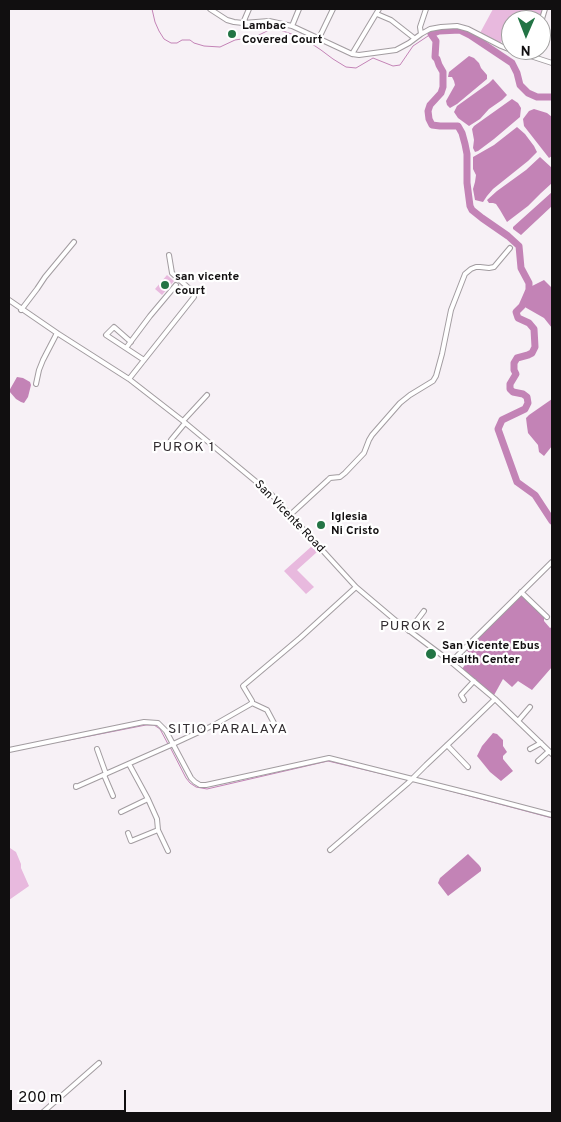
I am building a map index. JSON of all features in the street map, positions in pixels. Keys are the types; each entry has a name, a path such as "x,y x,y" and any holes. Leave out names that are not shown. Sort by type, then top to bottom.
{"street":[{"path":"210,9 227,20 234,22 269,21 292,26 352,54 359,55 396,50 430,29 441,27 457,26 468,29 501,46"},
{"path":"243,23 249,9"},
{"path":"292,26 300,9"},
{"path":"319,38 333,9"},
{"path":"352,54 380,9"},
{"path":"421,34 420,27 426,9"},
{"path":"377,14 391,20 414,38"},
{"path":"21,310 74,242"},
{"path":"290,515 330,478 340,477 345,473 364,453 372,435 400,403 432,381 436,376 442,354 450,310 465,274 470,269 480,266 494,267 510,248"},
{"path":"130,379 194,297 192,291 172,273 169,255"},
{"path":"126,348 176,286"},
{"name":"San Vicente Road","path":"9,300 21,310 152,395 271,494 356,587 474,681 551,753"},
{"path":"131,342 114,327 106,335 144,360"},
{"path":"36,384 43,360 57,333"},
{"path":"171,440 207,395"},
{"path":"451,662 552,562"},
{"path":"275,724 267,710 252,703 243,686 356,587"},
{"path":"521,592 547,617"},
{"path":"409,631 424,611"},
{"path":"464,700 461,695 474,681"},
{"path":"330,850 408,783 495,699"},
{"path":"76,786 130,764 214,725 252,703"},
{"path":"518,721 530,708"},
{"path":"9,750 144,722 158,723 166,731 191,778 200,785 214,784 329,758 412,778 552,816"},
{"path":"530,749 541,743"},
{"path":"447,745 468,767"},
{"path":"97,749 113,796"},
{"path":"538,761 551,753"},
{"path":"130,764 157,819 158,830 168,851"},
{"path":"121,812 148,799"},
{"path":"128,833 132,841 158,830"},
{"path":"42,1113 99,1063"}],"shaded area":[{"path":"493,9 544,9 501,10 501,43 480,33"},
{"path":"469,56 479,63 487,75 487,79 450,108 446,101 455,85 452,77 448,77 449,72"},
{"path":"493,79 507,95 480,119 469,126 458,118 454,112 457,106"},
{"path":"512,99 521,108 520,117 475,152 472,129 474,126"},
{"path":"534,109 547,113 552,117 552,156 549,158 524,126 523,119 529,111"},
{"path":"517,127 525,134 537,152 493,189 483,202 475,200 473,189 476,175 473,169 473,157 494,145"},
{"path":"540,157 552,168 552,183 528,206 507,222 496,204 489,203 487,200"},
{"path":"552,192 552,206 521,235 513,229 513,227"},
{"name":"san vicente court","path":"167,275 174,281 162,295 155,289"},
{"path":"544,280 552,288 552,328 544,318 523,306 532,286"},
{"path":"17,377 30,382 31,385 28,397 24,403 16,399 9,391"},
{"path":"552,399 552,446 544,456 539,452 538,445 528,433 526,418"},
{"path":"312,546 317,552 297,570 314,587 306,594 284,571"},
{"path":"520,594 544,617 544,621 550,628 552,627 552,667 532,690 518,681 512,687 503,679 493,697 462,669 472,655 465,649"},
{"path":"493,733 503,740 503,746 507,752 503,759 513,771 501,781 490,772 477,756 482,746"},
{"path":"10,848 16,852 29,886 9,900"},
{"path":"468,854 479,865 481,871 448,896 438,883 440,878"}],"waterway":[{"path":"152,9 159,31 164,39 171,43 190,40 204,46 220,47 235,40 255,37 271,29 280,30 303,38 346,67 356,68 373,58 393,66 400,65 413,46 431,34"},
{"path":"552,97 537,97 528,93 520,85 512,63 470,35 460,30 439,31 431,34 436,41 435,57 443,72 443,87 441,93 430,105 428,111 429,119 432,125 458,126 462,133 467,154 467,183 470,206 472,210 519,246 521,268 529,283 529,290 522,306 516,312 518,318 529,323 534,329 535,347 532,353 517,358 514,363 516,374 510,384 510,389 527,397 528,403 525,409 502,420 498,429 517,482 535,495 552,521"},
{"path":"64,741 154,725 160,729 168,744"},
{"path":"170,747 190,783 196,787 207,789 328,761 408,780"},
{"path":"413,781 552,818"}],"place":[{"name":"Lambac Covered Court","path":"232,34"},
{"name":"san vicente court","path":"165,285"},
{"name":"Iglesia Ni Cristo","path":"321,525"},
{"name":"San Vicente Ebus Health Center","path":"431,654"}],"district":[{"name":"PUROK 1","path":"184,448"},
{"name":"PUROK 2","path":"413,627"},
{"name":"SITIO PARALAYA","path":"228,730"}]}
